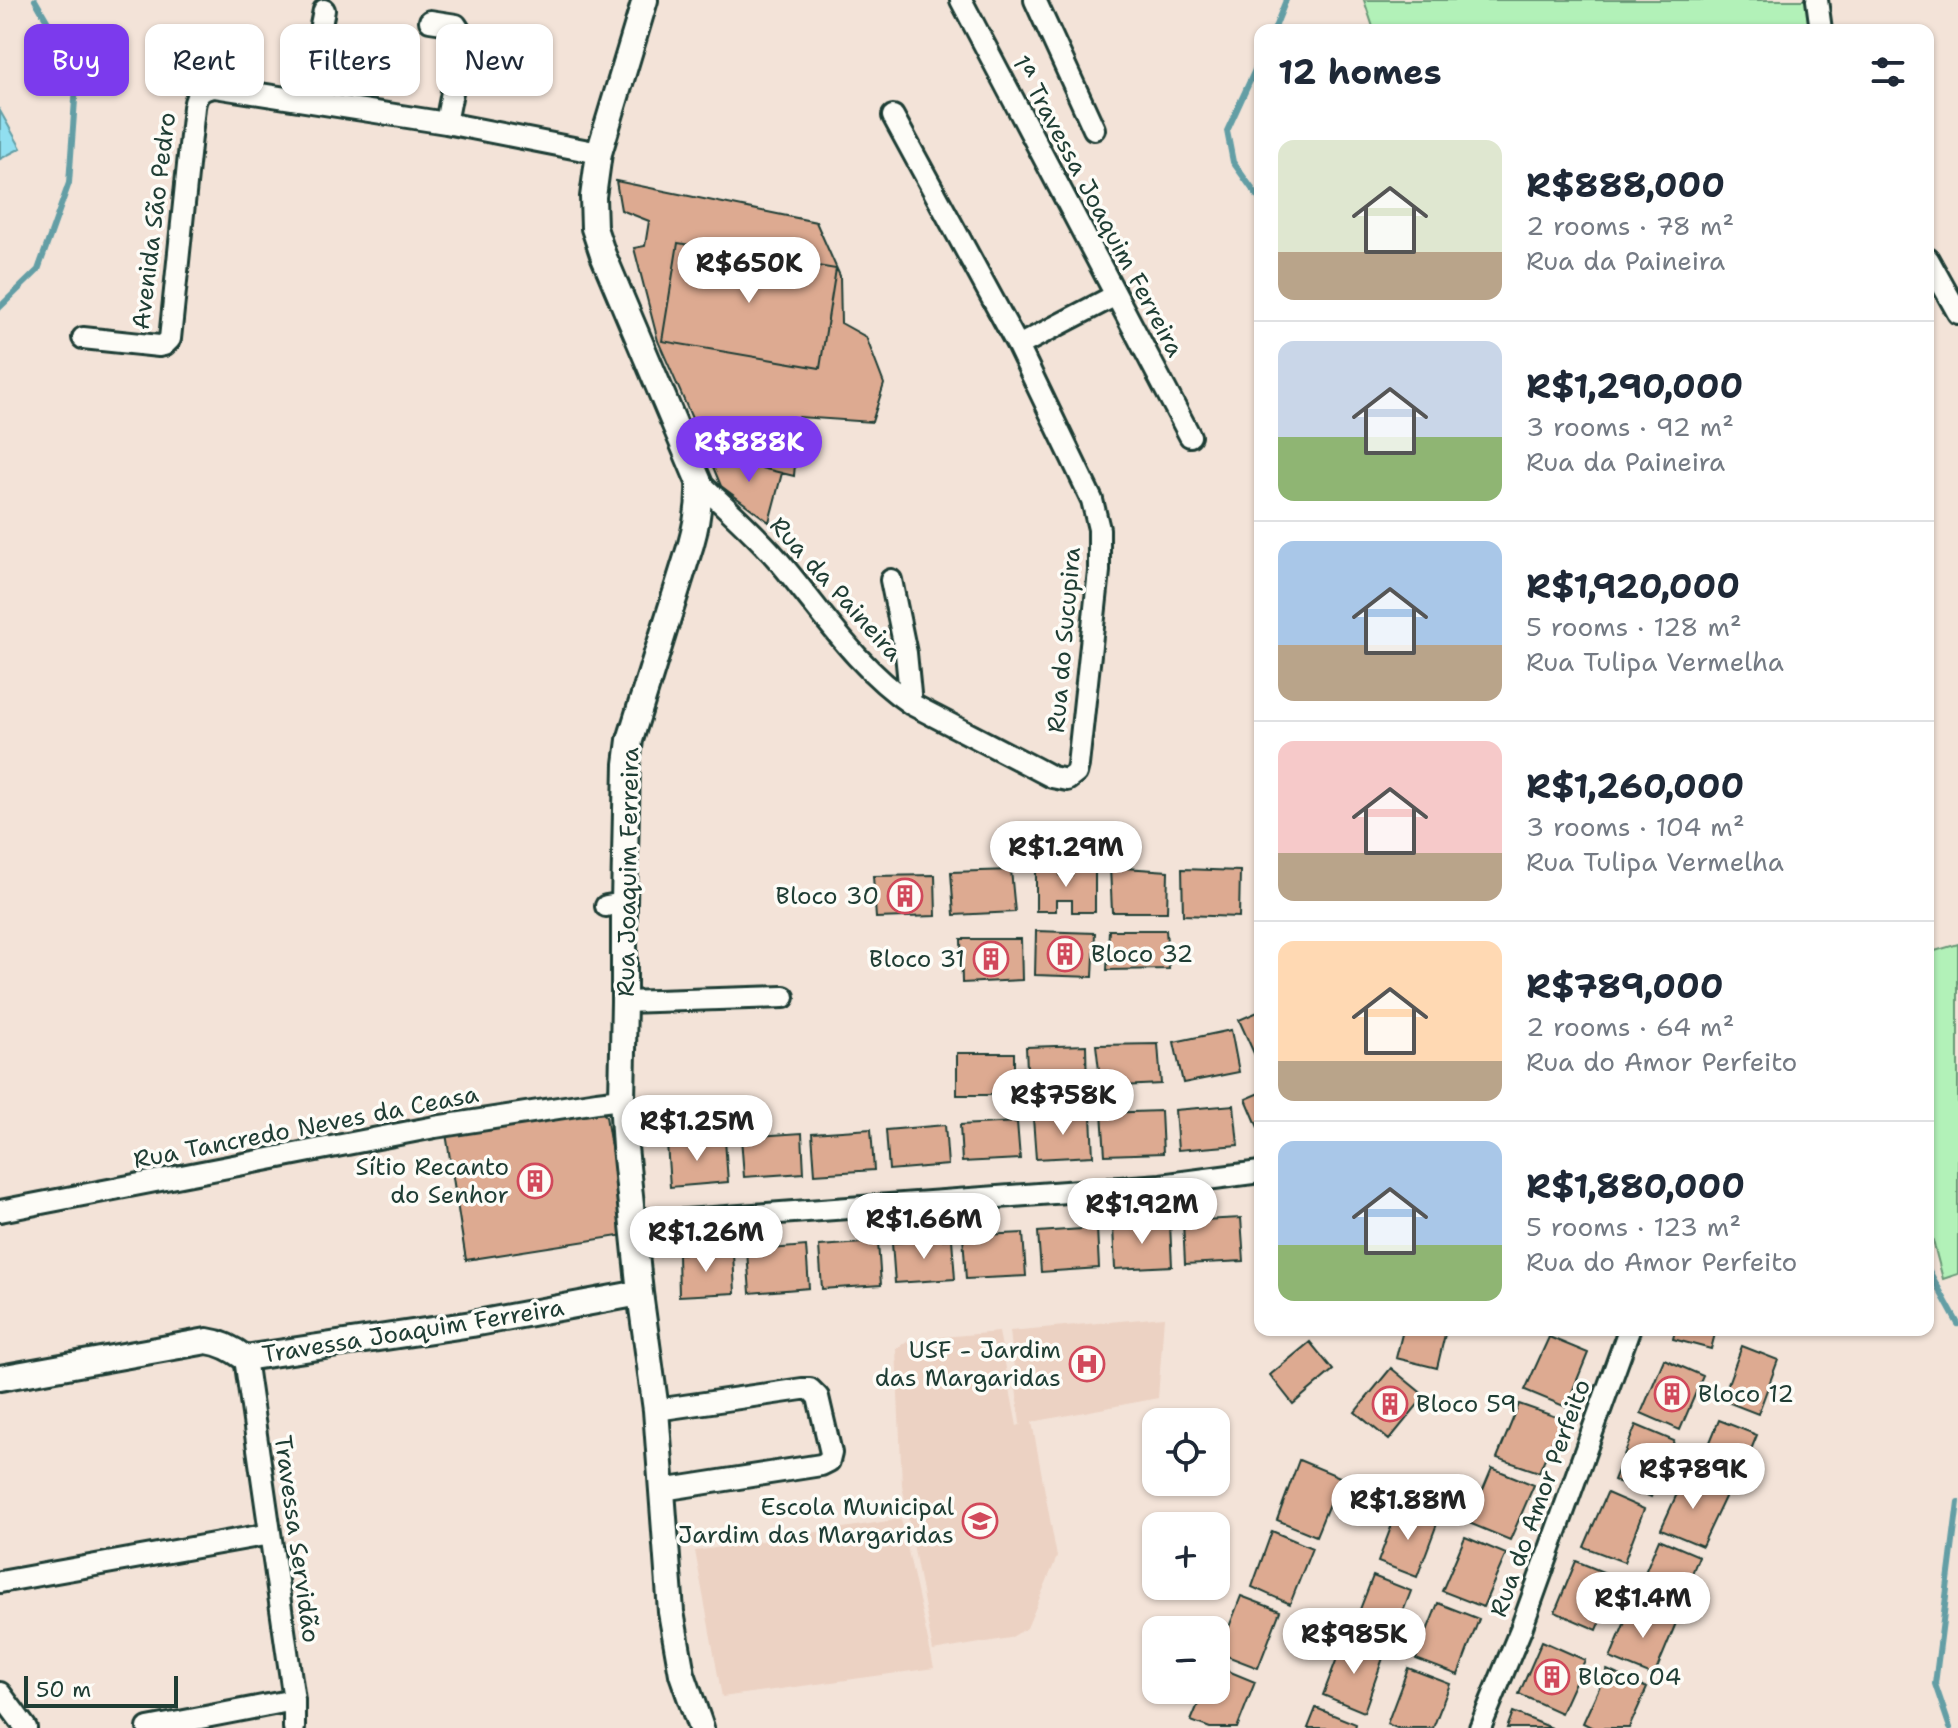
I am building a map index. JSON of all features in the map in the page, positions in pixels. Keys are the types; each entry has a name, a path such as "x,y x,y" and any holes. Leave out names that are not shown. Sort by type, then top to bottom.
{"street":[{"name":"Rua Joaquim Ferreira","path":"645,0 599,153 593,197 594,228 699,482 700,498 691,544 630,740 615,904 624,1002 622,1099 632,1224 656,1410 671,1612 682,1674 701,1728"},
{"name":"1ª Travessa Joaquim Ferreira","path":"961,0 1190,436"},
{"path":"1035,0 1094,129"},
{"path":"1817,0 1820,24"},
{"path":"306,101 324,10"},
{"path":"430,21 456,25 463,36 446,123"},
{"name":"Avenida São Pedro","path":"83,338 159,346 170,339 194,107 197,95 207,88 446,123 599,153"},
{"name":"Rua do Sucupira","path":"893,116 1018,346 1092,500 1099,529 1099,571 1078,765 1072,778"},
{"path":"1934,270 1958,313"},
{"path":"1018,346 1116,295"},
{"name":"Rua da Paineira","path":"699,482 776,557 852,651 911,704 1052,777 1063,780 1072,778"},
{"path":"891,580 906,653 911,704"},
{"path":"624,1002 784,997"},
{"name":"Rua Tancredo Neves da Ceasa","path":"0,1211 435,1127 622,1099"},
{"path":"632,1224 1161,1185 1254,1173"},
{"name":"Travessa Joaquim Ferreira","path":"0,1378 207,1341 218,1342 245,1358 472,1324 640,1293"},
{"name":"Rua do Amor Perfeito","path":"1480,1728 1521,1629 1627,1336"},
{"name":"Travessa Servidão","path":"245,1358 294,1700 294,1728"},
{"path":"656,1410 810,1389 818,1397 831,1453 829,1461 821,1465 662,1490"},
{"path":"0,1582 270,1534"},
{"path":"0,1693 26,1728"},
{"path":"148,1728 294,1700"}],"shaded area":[{"name":"Escola Municipal Jardim das Margaridas","path":"1164,1317 1158,1398 1032,1422 1057,1557 1027,1628 1010,1638 933,1651 902,1485 896,1349 908,1340 999,1332 1017,1426 1022,1424 1010,1331"},
{"path":"901,1519 934,1668 722,1697 695,1551"}],"green space":[{"path":"1364,0 1810,0 1814,24 1372,24"},
{"path":"1958,944 1958,1274 1943,1279 1934,1245 1934,951"}],"water":[{"path":"0,111 21,148 0,159"}],"building":[{"path":"616,181 816,222 840,276 841,323 866,337 884,384 872,422 799,417 794,476 708,455 658,341 634,248 645,246 649,221 621,210"},
{"path":"678,243 836,269 820,368 662,341"},
{"path":"708,455 782,473 769,522 721,486"},
{"path":"1110,867 1168,871 1167,912 1112,912"},
{"path":"1036,868 1060,868 1060,876 1072,876 1072,868 1095,868 1095,912 1072,912 1072,900 1056,900 1056,911 1036,911"},
{"path":"1182,869 1240,871 1239,917 1183,915"},
{"path":"1011,870 1015,912 954,915 951,872"},
{"name":"Bloco 30","path":"935,875 936,916 876,918 873,876"},
{"path":"1109,930 1166,930 1169,969 1107,970"},
{"name":"Bloco 32","path":"1036,931 1095,933 1093,977 1035,975"},
{"name":"Bloco 31","path":"961,939 1021,939 1022,980 962,983"},
{"path":"1254,1014 1254,1053 1239,1020"},
{"path":"1231,1030 1239,1072 1183,1083 1174,1042"},
{"path":"1158,1044 1161,1084 1101,1087 1096,1045"},
{"path":"1086,1045 1087,1091 1028,1091 1026,1047"},
{"path":"957,1053 1014,1053 1014,1095 957,1095"},
{"path":"1254,1096 1254,1118 1246,1099"},
{"name":"Sítio Recanto do Senhor","path":"593,1104 606,1116 625,1235 466,1260 445,1127"},
{"path":"1234,1105 1238,1145 1178,1150 1175,1110"},
{"path":"1161,1111 1163,1153 1105,1155 1102,1113"},
{"path":"1091,1116 1093,1156 1036,1159 1033,1118"},
{"path":"1017,1122 1020,1159 962,1162 960,1125"},
{"path":"945,1125 948,1165 889,1170 886,1130"},
{"path":"871,1129 874,1170 815,1174 812,1133"},
{"path":"802,1133 804,1173 744,1177 741,1137"},
{"path":"725,1140 728,1182 670,1187 667,1143"},
{"path":"1241,1218 1244,1261 1185,1264 1183,1221"},
{"path":"1170,1224 1172,1266 1115,1269 1113,1227"},
{"path":"1097,1228 1099,1268 1041,1272 1038,1232"},
{"path":"1023,1233 1026,1276 966,1279 963,1236"},
{"path":"952,1239 955,1279 895,1283 892,1243"},
{"path":"878,1242 881,1285 822,1289 819,1246"},
{"path":"806,1246 809,1288 750,1293 747,1251"},
{"path":"733,1252 735,1293 679,1296 678,1254"},
{"path":"1402,1336 1445,1336 1437,1368 1396,1358"},
{"path":"1674,1336 1714,1336 1711,1349 1673,1339"},
{"path":"1549,1337 1588,1353 1566,1407 1525,1390"},
{"path":"1310,1342 1333,1370 1293,1404 1270,1375"},
{"path":"1742,1346 1778,1360 1758,1414 1722,1400"},
{"name":"Bloco 12","path":"1664,1359 1703,1376 1680,1430 1641,1413"},
{"name":"Bloco 59","path":"1391,1368 1425,1396 1389,1440 1355,1412"},
{"path":"1519,1404 1562,1419 1539,1472 1497,1458"},
{"path":"1719,1420 1757,1435 1735,1489 1697,1474"},
{"path":"1636,1425 1674,1441 1651,1497 1614,1480"},
{"path":"1299,1460 1340,1477 1316,1536 1277,1520"},
{"path":"1492,1468 1534,1485 1510,1540 1469,1523"},
{"path":"1685,1476 1726,1495 1702,1546 1661,1529"},
{"path":"1607,1493 1644,1509 1624,1562 1584,1547"},
{"path":"1399,1506 1438,1521 1417,1577 1378,1562"},
{"path":"1272,1531 1312,1548 1290,1604 1252,1587"},
{"path":"1465,1537 1506,1554 1483,1607 1442,1591"},
{"path":"1659,1539 1699,1556 1677,1611 1636,1594"},
{"path":"1576,1561 1618,1578 1597,1630 1555,1612"},
{"path":"1373,1576 1411,1591 1390,1645 1352,1630"},
{"path":"1241,1596 1280,1611 1258,1668 1230,1657 1230,1624"},
{"path":"1438,1603 1479,1619 1458,1675 1416,1659"},
{"path":"1632,1605 1676,1623 1654,1676 1610,1658"},
{"path":"1344,1640 1384,1655 1364,1712 1323,1695"},
{"name":"Bloco 04","path":"1542,1641 1585,1660 1561,1713 1519,1694"},
{"path":"1408,1668 1450,1684 1433,1728 1397,1728 1387,1724"},
{"path":"1607,1670 1647,1688 1629,1728 1593,1728 1583,1723"},
{"path":"1230,1672 1255,1682 1237,1728 1210,1728 1191,1721 1198,1704 1230,1704"},
{"path":"1316,1708 1356,1724 1355,1728 1308,1728"},
{"path":"1513,1712 1552,1728 1507,1728"}],"waterway":[{"path":"0,307 38,270 69,183 77,72 35,0"},
{"path":"1276,24 1286,0"},
{"path":"1254,72 1227,131 1233,162 1254,192"},
{"path":"1934,1280 1958,1324"},
{"path":"1950,1728 1935,1684 1958,1502"}],"place":[{"name":"Bloco 30","path":"905,896"},
{"name":"Bloco 32","path":"1065,954"},
{"name":"Bloco 31","path":"991,959"},
{"name":"Sítio Recanto do Senhor","path":"535,1181"},
{"name":"USF - Jardim das Margaridas","path":"1087,1364"},
{"name":"Bloco 12","path":"1672,1394"},
{"name":"Bloco 59","path":"1390,1404"},
{"name":"Escola Municipal Jardim das Margaridas","path":"980,1521"},
{"name":"Bloco 04","path":"1552,1677"}]}
